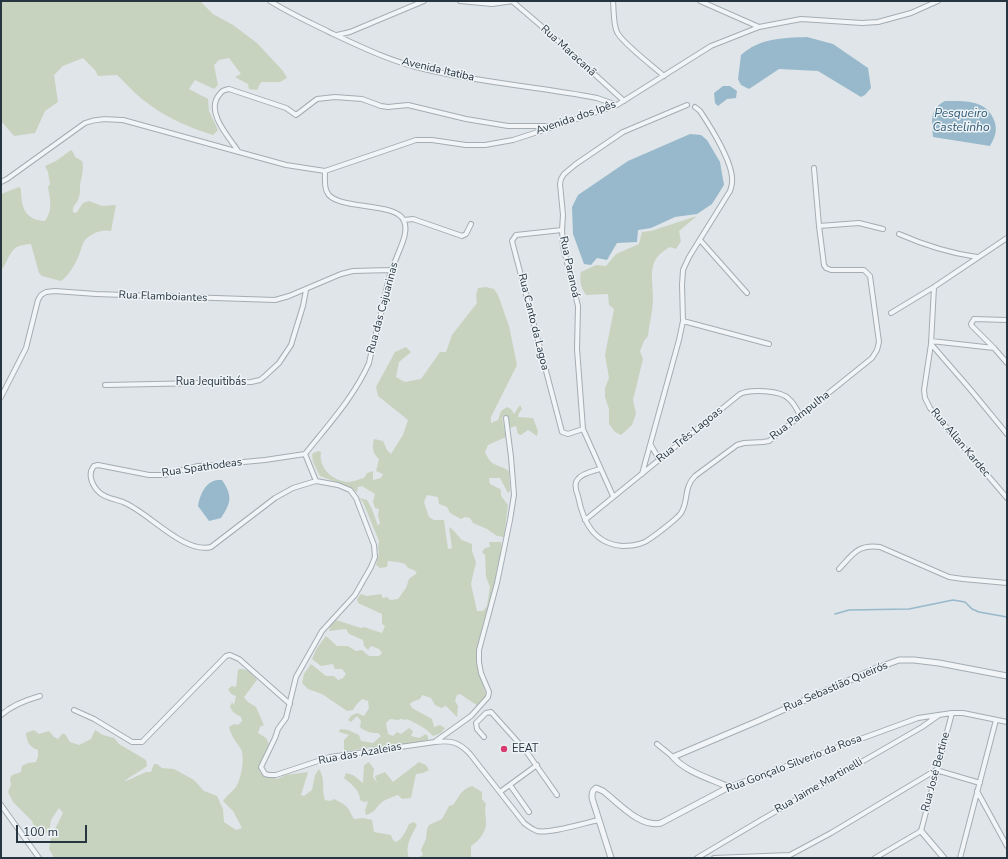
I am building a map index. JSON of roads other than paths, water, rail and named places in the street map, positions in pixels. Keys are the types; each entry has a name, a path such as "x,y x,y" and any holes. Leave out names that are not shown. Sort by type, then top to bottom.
{"street":[{"name":"Avenida Itatiba","path":"270,1 288,12 366,50 398,62 428,70 474,79 582,95 617,105"},
{"path":"336,35 357,29 424,1"},
{"path":"460,1 492,4 512,1"},
{"name":"Rua Maracanã","path":"512,1 624,101"},
{"path":"613,1 618,34 664,76"},
{"path":"700,1 758,26"},
{"name":"Avenida dos Ipês","path":"325,171 416,140 432,140 466,145 485,145 513,140 554,127 617,105 711,46 758,26 801,19 862,23 878,22 911,13 938,1"},
{"path":"239,152 216,116 214,108 216,99 223,90 229,89 286,108 296,115 317,99 336,97 362,99 388,107 408,105 466,119 508,126 544,125 554,127"},
{"name":"Rua Paranoá","path":"613,496 583,429 577,349 578,306 563,246 563,215 560,184 564,174 576,164 623,132 686,106"},
{"path":"642,474 683,321 683,270 689,257 730,191 732,182 729,165 721,148 705,117 700,110 694,107"},
{"path":"1,182 85,123 96,119 105,118 123,120 286,165 325,171 326,192 332,199 379,208 401,215 404,220 414,219 463,237 471,224"},
{"name":"Rua Pampulha","path":"600,469 578,478 576,483 579,501 586,520 593,533 601,540 613,545 633,546 650,539 681,513 690,481 695,476 737,445 770,441 800,415 872,358 877,350 879,342 870,276 864,270 831,270 826,268 824,265 814,168"},
{"name":"Rua das Cajuarinas","path":"305,454 339,412 363,377 369,363 391,270 406,227 404,220"},
{"path":"819,226 859,223 883,229"},
{"name":"Rua Canto da Lagoa","path":"562,230 516,235 512,241 562,432 568,434 583,429"},
{"path":"899,234 927,246 977,257"},
{"path":"891,313 934,287 1007,238"},
{"path":"700,240 747,294"},
{"name":"Rua Flamboiantes","path":"1,397 26,348 38,300 41,295 46,292 55,291 96,294 275,300 306,290 341,274 353,271 391,270"},
{"name":"Rua Allan Kardec","path":"934,287 931,342 924,390 925,398 930,408 1007,498"},
{"name":"Rua Jequitibás","path":"105,385 174,382 251,382 260,380 279,363 291,345 303,306 306,290"},
{"path":"1007,320 974,319 971,324 1007,363"},
{"path":"683,321 769,344"},
{"path":"931,342 994,348"},
{"path":"931,342 1007,434"},
{"name":"Rua Três Lagoas","path":"586,520 613,496 740,394 752,391 780,393 790,399 800,415"},
{"name":"Rua das Azaleias","path":"316,481 338,485 350,490 356,498 374,545 375,557 355,595 322,631 296,677 286,718 278,729 261,767 264,774 269,775 280,774 330,757 435,742 471,716 488,697 489,692 480,673 478,662 479,650 497,583 514,495 506,418"},
{"path":"651,440 652,447 659,459"},
{"path":"305,454 316,481"},
{"name":"Rua Spathodeas","path":"305,454 265,460 238,462 220,466 198,466 164,475 149,475 98,465 91,469 90,474 92,482 100,493 107,497 127,503 174,536 187,543 206,548 211,547 275,498 293,488 316,481"},
{"path":"840,569 854,553 863,547 871,545 880,547 949,577 1007,583"},
{"path":"74,710 94,719 132,742 142,742 226,656 230,655 239,659 290,704"},
{"name":"Rua Sebastião Queirós","path":"673,757 877,668 899,660 939,663 1007,676"},
{"path":"1,715 5,711 22,702 40,696"},
{"path":"484,737 477,729 476,723 486,713 492,713 526,751 557,795"},
{"name":"Rua Gonçalo Silverio da Rosa","path":"599,820 592,798 592,793 596,788 603,791 640,821 655,825 729,787 918,718 941,713 952,713 1007,722"},
{"name":"Rua Jaime Martinelli","path":"697,858 922,727 941,713"},
{"name":"Rua José Bertine","path":"921,831 952,713"},
{"path":"918,718 922,727"},
{"path":"960,858 996,720"},
{"path":"435,742 451,741 463,746 524,823 530,828 538,831 547,831 599,820 611,858"},
{"path":"657,744 677,762 695,772 729,787"},
{"path":"500,792 537,765"},
{"path":"714,858 791,857 936,770 980,783"},
{"path":"510,785 529,812"},
{"path":"978,791 1007,846"},
{"path":"1,805 39,858"},
{"path":"875,858 921,831 944,858"}],"water":[{"path":"807,37 833,44 868,68 871,88 865,95 861,97 818,71 779,69 749,89 741,85 738,79 741,55 748,49 772,40"},
{"path":"723,86 730,86 737,91 736,98 727,99 718,106 715,103 714,93"},
{"name":"Pesqueiro Castelinho","path":"945,101 966,101 986,108 994,120 996,127 995,136 990,146 933,137 932,121 934,112 940,104"},
{"path":"690,134 701,135 707,140 720,162 724,185 712,204 697,214 675,217 651,228 638,230 637,242 617,243 607,260 597,258 591,265 584,264 573,234 572,207 578,195 628,161"},
{"path":"217,480 222,480 226,486 229,495 229,504 221,518 209,521 198,506 206,486"}],"waterway":[{"path":"835,614 849,610 909,609 953,600 965,602 972,609 979,612 1007,617"}],"place":[{"name":"EEAT","path":"504,749"}]}
